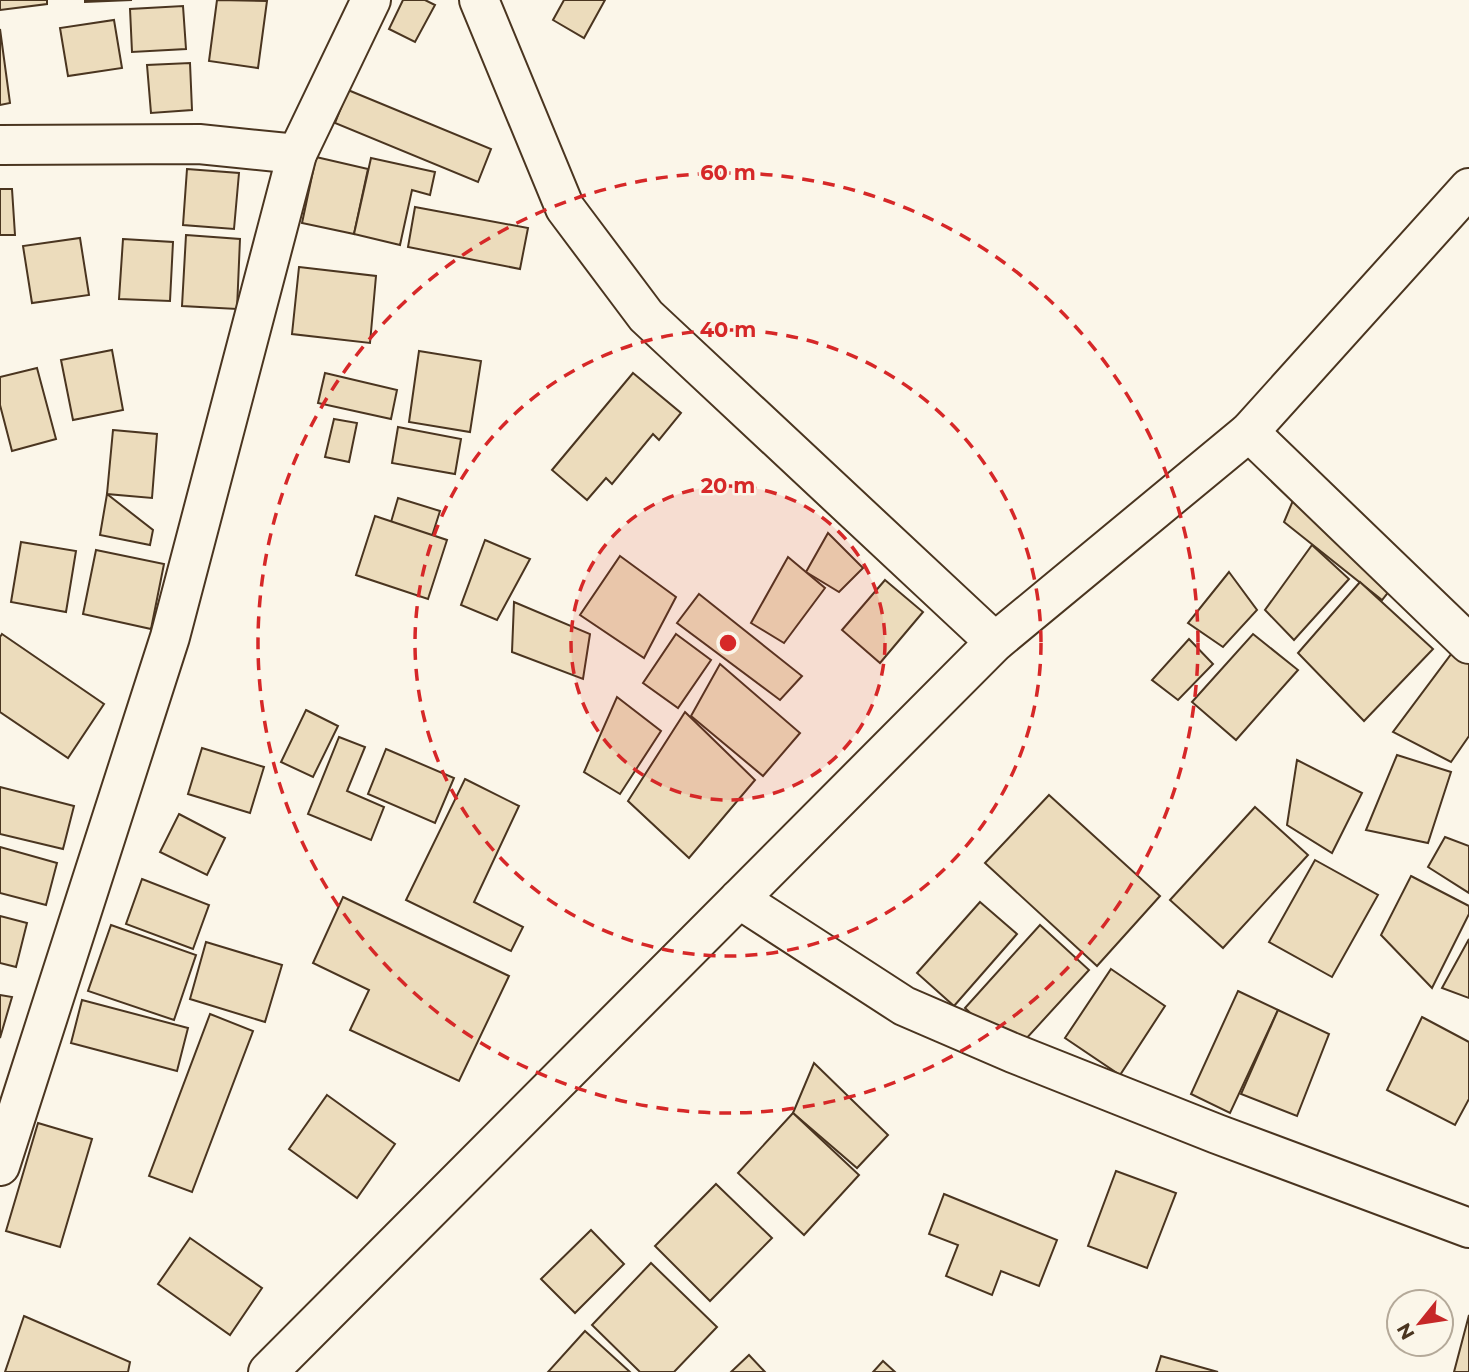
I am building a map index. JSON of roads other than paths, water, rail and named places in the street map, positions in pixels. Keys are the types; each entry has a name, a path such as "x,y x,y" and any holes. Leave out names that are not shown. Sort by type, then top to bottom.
{"street":[{"path":"0,1166 170,637 297,154 371,0"},
{"path":"479,0 565,208 646,316 995,642"},
{"path":"0,145 199,144 297,154"},
{"path":"268,1372 995,642 1249,432 1469,188"},
{"path":"1249,432 1469,644"},
{"path":"739,899 904,1006 1013,1053 1217,1134 1469,1228"}]}
